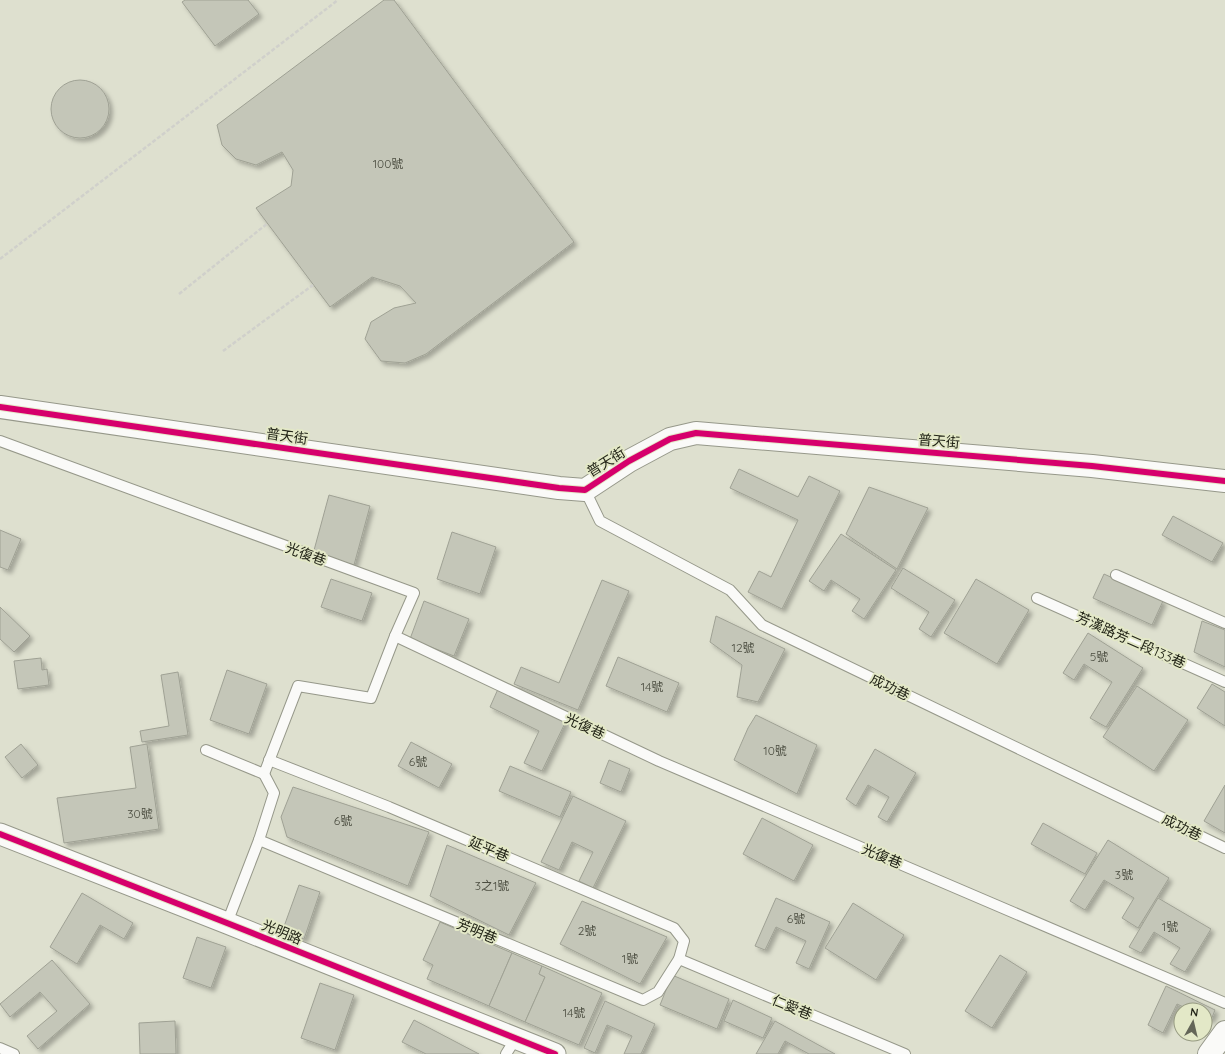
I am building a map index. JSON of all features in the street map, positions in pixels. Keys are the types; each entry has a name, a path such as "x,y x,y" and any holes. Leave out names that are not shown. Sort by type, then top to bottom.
{"street":[{"name":"普天街","path":"0,407 559,488 585,490 630,461 670,439 696,433 1092,466 1225,481"},
{"name":"光明路","path":"0,834 226,923 511,1046 555,1054"},
{"path":"1209,1054 1225,1032"}],"lane":[{"name":"光復巷","path":"0,441 414,594 395,636 660,761 1225,1002"},
{"name":"成功巷","path":"585,490 600,521 730,590 762,625 1225,848"},
{"path":"1116,575 1225,623"},
{"name":"芳漢路芳二段133巷","path":"1037,598 1225,682"},
{"path":"264,774 298,686 371,698 395,636"},
{"path":"206,750 264,774 274,793 259,840 226,923"},
{"name":"延平巷","path":"269,760 389,807 674,928 684,942 679,960"},
{"name":"芳明巷","path":"259,840 643,1000 658,992 679,960"},
{"name":"仁愛巷","path":"679,960 905,1054"},
{"path":"0,1048 14,1054"}],"path":[{"path":"0,259 338,0"},
{"path":"179,294 268,223"},
{"path":"223,351 313,285"}],"building":[{"path":"185,0 248,0 259,14 215,46 182,2"},
{"path":"384,0 394,0 574,242 426,354 405,363 381,361 365,339 371,322 394,308 416,303 400,286 372,277 330,307 256,208 291,186 293,170 282,152 256,165 236,159 222,145 217,125"},
{"path":"74,80 86,80 101,88 109,103 109,115 101,130 86,138 74,138 59,130 51,115 51,103 59,88"},
{"path":"739,469 798,497 809,476 840,491 782,609 748,592 759,571 771,577 798,520 730,488"},
{"path":"869,487 928,508 897,569 846,534"},
{"path":"329,495 370,506 354,565 313,554"},
{"path":"1173,516 1223,543 1212,562 1162,535"},
{"path":"0,530 21,539 8,570 0,567"},
{"path":"452,532 496,547 480,594 437,579"},
{"path":"841,534 896,570 864,619 852,611 860,599 831,580 824,591 809,581"},
{"path":"903,568 955,600 931,637 919,629 929,612 891,588"},
{"path":"1104,574 1163,601 1152,625 1093,598"},
{"path":"331,579 372,593 362,621 321,607"},
{"path":"976,579 1029,610 997,664 944,633"},
{"path":"602,580 629,591 578,710 514,684 521,667 559,683"},
{"path":"424,601 469,619 454,656 410,639"},
{"path":"0,607 30,636 14,652 0,639"},
{"path":"716,616 785,649 758,702 737,697 742,665 710,642"},
{"path":"1202,621 1225,630 1225,667 1194,652"},
{"path":"1088,633 1143,668 1106,727 1090,718 1112,682 1084,664 1074,680 1063,673"},
{"path":"618,657 679,683 667,712 606,686"},
{"path":"41,658 42,670 47,669 49,685 18,689 14,661"},
{"path":"227,670 267,684 249,734 210,720"},
{"path":"178,672 188,735 142,742 140,731 169,726 161,675"},
{"path":"1212,684 1225,692 1225,726 1197,708"},
{"path":"1137,686 1188,720 1154,771 1103,737"},
{"path":"498,689 566,721 542,771 524,763 539,731 490,707"},
{"path":"756,715 817,745 797,794 734,760 748,728"},
{"path":"411,742 452,764 439,788 398,766"},
{"path":"21,744 38,765 22,778 5,757"},
{"path":"147,744 159,829 64,843 57,798 136,788 130,747"},
{"path":"875,749 916,773 887,822 878,817 889,797 868,785 856,806 846,799"},
{"path":"609,760 630,769 621,792 600,783"},
{"path":"510,766 571,792 560,817 499,791"},
{"path":"1225,785 1225,833 1204,821"},
{"path":"293,787 429,832 408,886 287,837 281,817"},
{"path":"573,796 626,821 593,888 579,881 593,852 572,842 559,870 541,862"},
{"path":"762,818 813,845 794,881 743,854"},
{"path":"1043,823 1097,853 1085,874 1031,844"},
{"path":"1108,840 1169,878 1138,928 1122,918 1134,898 1104,880 1085,910 1070,901"},
{"path":"447,845 536,883 509,935 430,896"},
{"path":"299,885 320,892 304,939 282,932"},
{"path":"82,893 133,923 124,939 100,925 77,964 50,947"},
{"path":"776,898 830,922 809,969 796,963 806,941 776,927 765,950 755,946"},
{"path":"1158,898 1211,929 1185,972 1170,964 1180,948 1154,932 1141,953 1129,947"},
{"path":"582,901 667,937 640,984 560,944"},
{"path":"853,903 904,935 876,980 825,948"},
{"path":"440,922 512,953 489,1006 427,979 433,965 423,960"},
{"path":"197,937 226,947 211,988 183,978"},
{"path":"512,953 542,966 539,974 545,977 525,1022 489,1006"},
{"path":"1000,955 1027,972 992,1028 965,1011"},
{"path":"52,960 90,1004 38,1049 27,1036 57,1011 40,992 10,1017 0,1004"},
{"path":"542,966 602,993 579,1045 525,1022 545,977 539,974"},
{"path":"672,975 729,999 717,1029 660,1005"},
{"path":"320,983 354,995 335,1050 301,1038"},
{"path":"1166,986 1199,1002 1173,1002 1173,1012 1163,1033 1148,1025"},
{"path":"733,1000 772,1018 763,1038 724,1021"},
{"path":"605,1001 655,1024 641,1054 624,1054 632,1036 607,1025 595,1053 584,1048"},
{"path":"414,1020 479,1054 426,1054 402,1042"},
{"path":"175,1021 176,1054 140,1054 139,1023"},
{"path":"775,1021 835,1054 809,1054 785,1041 778,1054 756,1054"}],"cycle path":[{"path":"0,407 559,488 585,490 629,461 670,439 696,433 1092,466 1225,481"},
{"path":"0,834 555,1054"}]}
